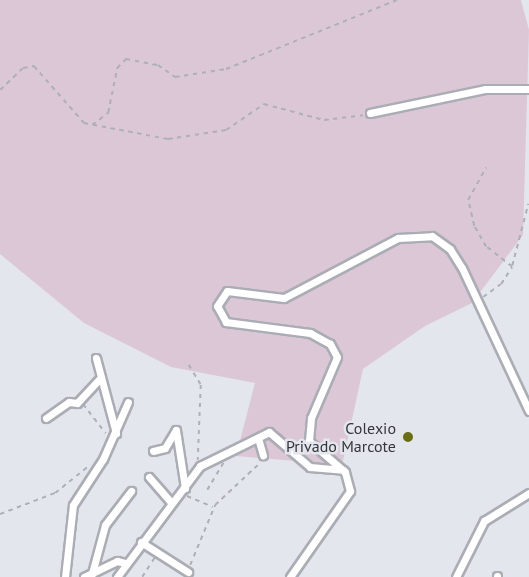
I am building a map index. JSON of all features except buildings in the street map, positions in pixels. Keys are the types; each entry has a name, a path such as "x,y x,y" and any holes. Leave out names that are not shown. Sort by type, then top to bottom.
{"street":[{"path":"370,113 485,89 529,89"},
{"path":"290,577 349,495 351,483 343,470 309,441 311,418 336,365 335,350 310,333 226,322 217,312 222,296 233,290 284,298 398,238 420,234 450,249 529,411"},
{"path":"96,358 115,436"},
{"path":"46,418 80,401 101,377"},
{"path":"65,577 73,505 115,436 128,402"},
{"path":"153,451 165,448 176,430 182,490"},
{"path":"117,577 125,563 200,466 258,438 273,432 310,467 343,470"},
{"path":"258,438 263,455"},
{"path":"149,477 171,502"},
{"path":"88,576 105,525 131,491"},
{"path":"456,577 484,521 529,493"},
{"path":"141,542 188,572"},
{"path":"88,576 125,563"}],"path":[{"path":"91,125 108,114 117,68 126,59 158,65 175,76 226,69 346,24 397,0"},
{"path":"0,90 23,68 34,66 69,111 91,125 168,139 226,130 264,104 324,120 370,113"},
{"path":"486,168 468,200 474,226 486,247 512,267"},
{"path":"476,301 501,284 512,267 528,204"},
{"path":"189,365 201,385 200,466"},
{"path":"80,401 115,436"},
{"path":"207,490 226,455"},
{"path":"188,572 214,507 260,468 263,455"},
{"path":"0,514 55,493 96,459"},
{"path":"182,490 214,507"},
{"path":"142,577 157,554"}],"shaded area":[{"path":"0,0 521,0 529,30 523,235 472,303 425,326 363,369 342,465 236,456 255,383 171,367 84,323 0,254"}],"place":[{"name":"Colexio Privado Marcote","path":"408,437"}]}
